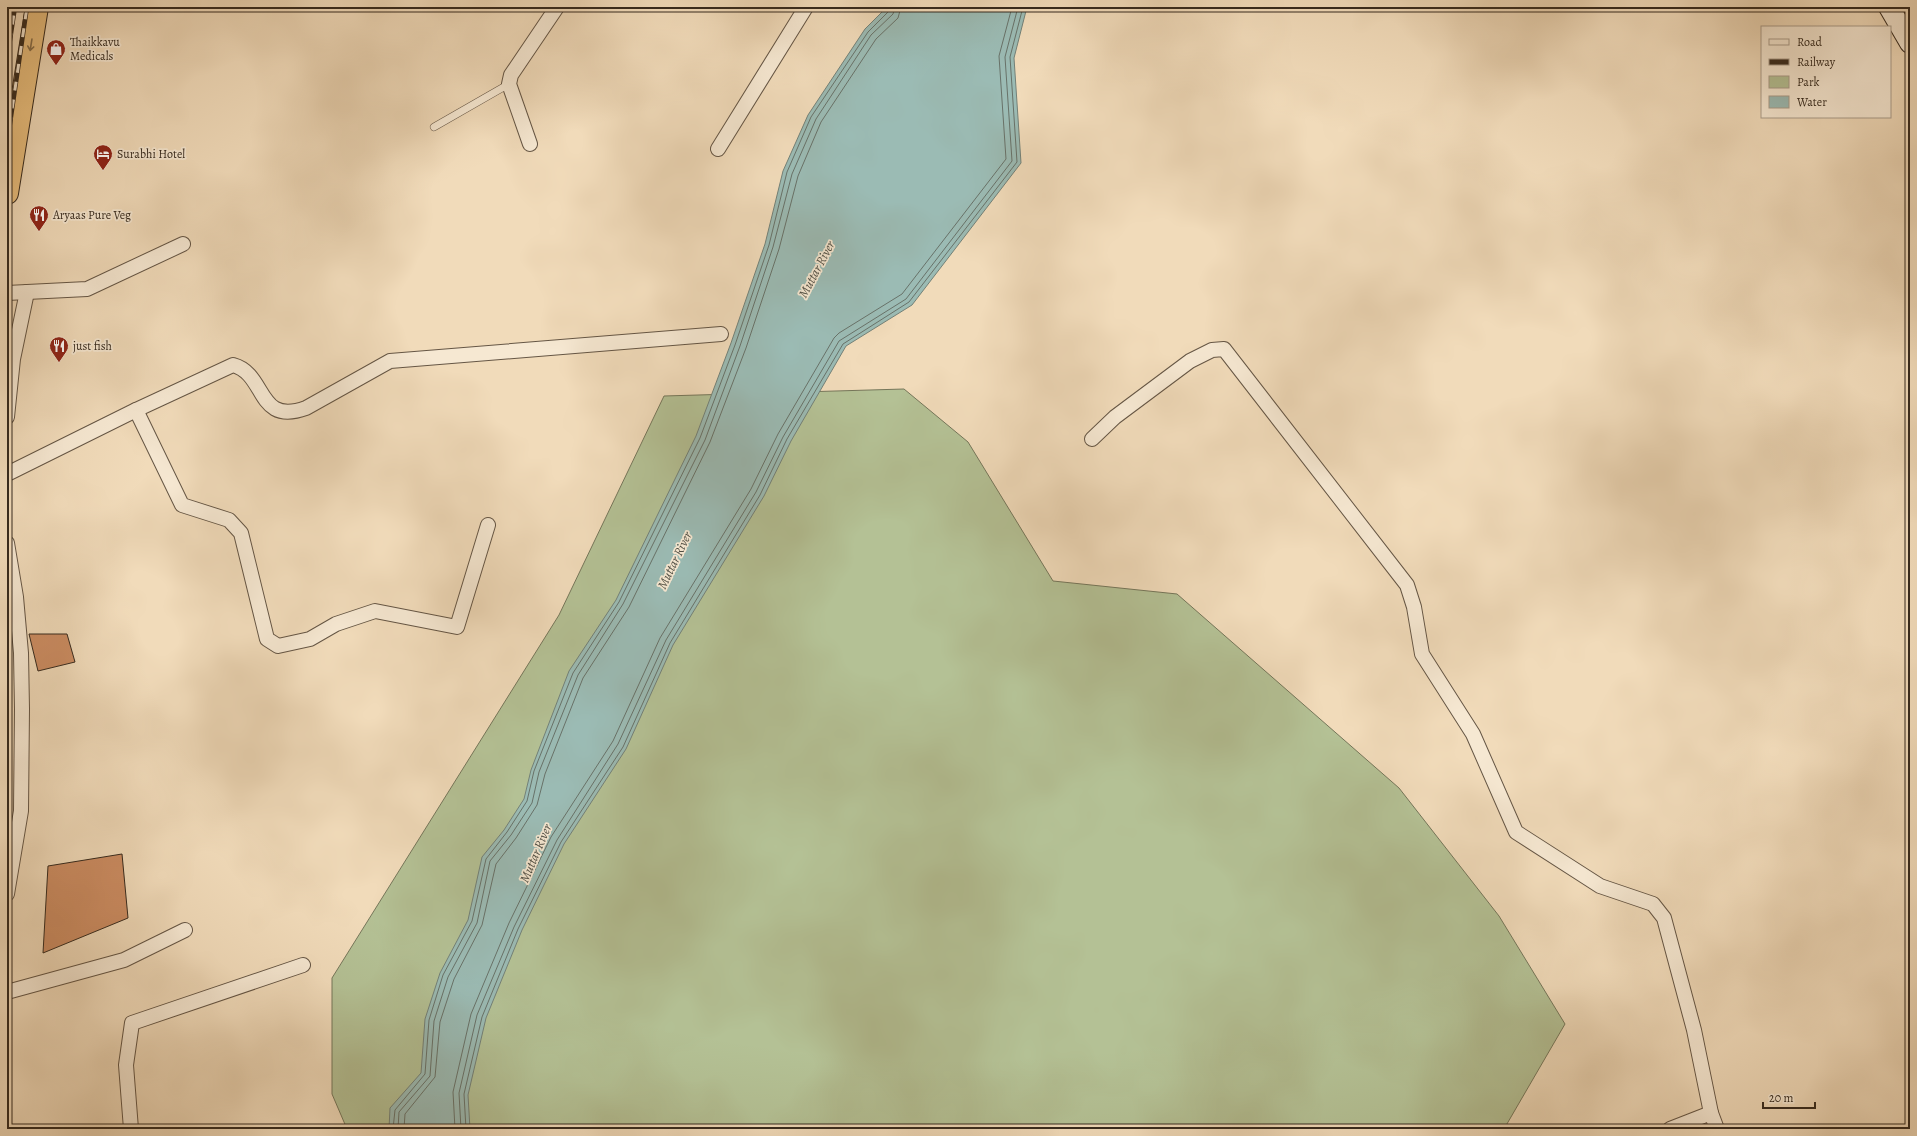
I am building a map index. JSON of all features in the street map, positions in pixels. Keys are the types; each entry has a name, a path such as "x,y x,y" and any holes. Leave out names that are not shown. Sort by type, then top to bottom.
{"highway":[{"path":"7,193 37,7"}],"main road":[{"path":"1889,7 1910,44"}],"street":[{"path":"530,144 509,84 512,75 557,7"},
{"path":"718,149 806,7"},
{"path":"7,293 87,289 183,244"},
{"path":"7,418 13,359 27,292"},
{"path":"7,474 136,410 233,365 245,371 267,403 280,411 292,412 306,408 390,361 721,334"},
{"path":"1092,438 1115,417 1190,361 1212,350 1224,349 1407,585 1414,607 1422,654 1472,734 1516,832 1600,886 1653,904 1664,918 1694,1030 1711,1113 1717,1129"},
{"path":"136,410 182,505 229,520 241,534 267,639 278,646 310,639 336,624 375,611 457,627 488,525"},
{"path":"7,543 13,574 20,639 22,709 21,811 7,894"},
{"path":"7,992 124,960 185,930"},
{"path":"130,1129 126,1065 132,1023 304,965"},
{"path":"1670,1129 1711,1113"}],"lane":[{"path":"434,127 509,84"}],"green space":[{"path":"904,389 968,442 1053,581 1177,594 1399,788 1499,916 1565,1024 1504,1129 347,1129 332,1094 332,978 559,615 664,396"}],"water":[{"name":"Muttar River","path":"887,7 1027,7 1014,58 1021,163 912,305 846,346 791,441 764,496 673,645 626,749 564,844 522,930 486,1018 468,1095 470,1129 389,1129 390,1108 421,1073 425,1019 440,973 468,920 482,857 504,830 524,799 531,770 569,671 616,600 696,436 731,343 765,244 783,171 808,115 865,29"}],"building":[{"path":"29,634 67,634 75,662 38,671"},
{"path":"122,854 128,918 43,953 48,866"}],"railway":[{"path":"7,60 15,7"},
{"path":"7,144 27,7"}],"place":[{"name":"Thaikkavu Medicals","path":"56,66"},
{"name":"Surabhi Hotel","path":"103,171"},
{"name":"Aryaas Pure Veg","path":"39,232"},
{"name":"just fish","path":"59,363"}]}
